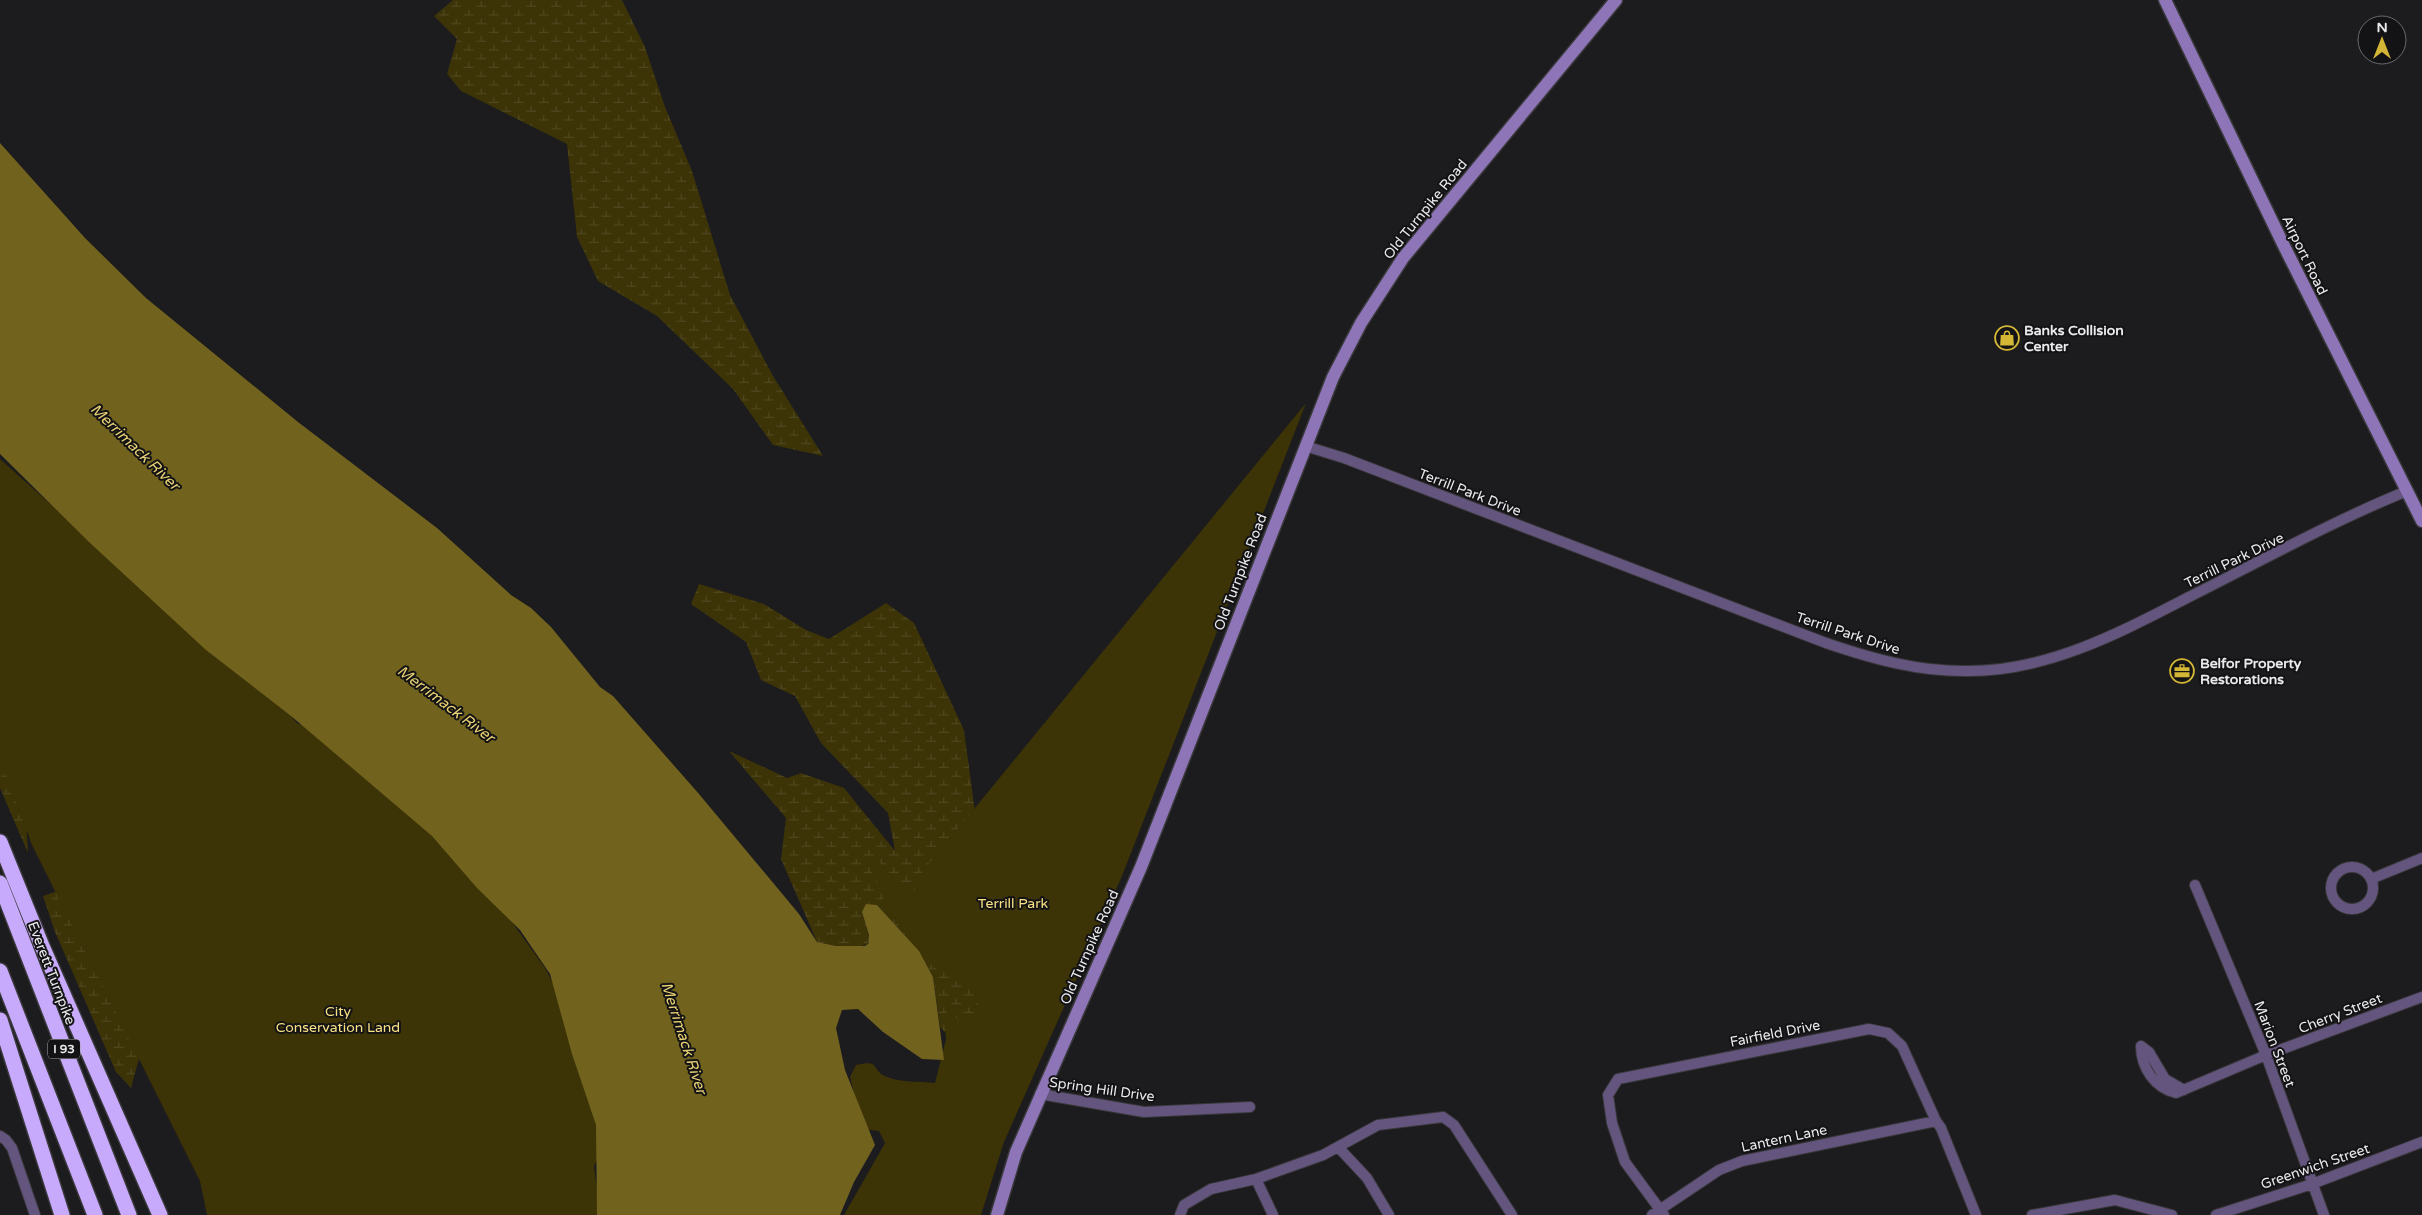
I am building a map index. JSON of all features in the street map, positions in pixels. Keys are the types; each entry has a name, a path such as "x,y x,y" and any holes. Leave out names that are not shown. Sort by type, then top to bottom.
{"highway":[{"path":"0,842 42,946 160,1215"},
{"name":"Everett Turnpike","path":"0,883 128,1215"},
{"name":"I 93","path":"0,971 95,1215"},
{"path":"0,1020 62,1215"},
{"path":"139,1167 164,1215"}],"street":[{"name":"Old Turnpike Road","path":"997,1215 1016,1152 1141,867 1305,446 1348,345 1403,258 1616,0"},
{"name":"Airport Road","path":"2165,0 2274,227 2422,521"},
{"name":"Terrill Park Drive","path":"1305,446 1344,458 1826,643 1876,660 1940,670 1971,672 2014,667 2087,647 2407,491"},
{"path":"2371,879 2422,858"},
{"path":"2346,868 2360,869 2371,879 2373,892 2360,908 2354,909 2341,906 2332,896 2330,889 2334,876 2346,868"},
{"name":"Marion Street","path":"2195,885 2266,1055 2324,1215"},
{"name":"Cherry Street","path":"2184,1090 2266,1055 2422,997"},
{"name":"Fairfield Drive","path":"1658,1213 1625,1162 1612,1123 1608,1095 1618,1079 1869,1029 1888,1033 1902,1046 1941,1128 1976,1215"},
{"path":"2141,1046 2149,1052 2164,1079 2184,1090 2176,1093 2166,1091 2157,1084 2141,1056 2141,1046"},
{"name":"Spring Hill Drive","path":"1040,1094 1144,1112 1250,1107"},
{"path":"1180,1215 1184,1205 1211,1189 1256,1179 1323,1155 1378,1125 1443,1117 1454,1125 1512,1215"},
{"name":"Lantern Lane","path":"1658,1213 1719,1170 1742,1161 1936,1120"},
{"path":"0,1136 12,1148 35,1215"},
{"name":"Greenwich Street","path":"2216,1215 2312,1184 2422,1142"},
{"path":"1338,1147 1366,1178 1389,1215"},
{"path":"1256,1179 1273,1215"},
{"path":"2032,1215 2115,1200 2172,1215"}],"green space":[{"path":"453,0 622,0 645,47 665,107 692,171 730,295 773,376 823,456 773,445 733,389 657,316 598,281 577,237 567,144 461,91 447,74 457,39 434,16"},
{"name":"Terrill Park","path":"1306,403 1122,876 1004,1142 981,1215 844,1215 885,1143 879,1131 863,1129 850,1077 856,1065 872,1064 881,1074 897,1080 935,1083 946,1039 945,1024 948,1007 951,1006 958,1022 967,1014 978,1015 979,1008 976,994 972,987 955,971 946,967 925,963 886,906 878,882 872,872 872,865 875,862 880,863 906,894 915,896 916,880"},
{"name":"City Conservation Land","path":"0,459 267,697 287,711 297,723 314,731 395,795 507,915 545,968 563,1002 588,1064 601,1153 594,1166 600,1215 207,1215 200,1181 32,845 0,758"},
{"path":"699,584 764,604 806,630 829,639 886,603 914,623 964,730 978,834 982,977 989,1026 965,1053 940,1027 933,977 919,951 877,905 862,912 869,935 869,943 851,947 817,942 781,859 786,818 729,751 787,778 801,773 844,788 895,851 888,813 821,743 795,696 761,680 746,642 691,604"},
{"path":"0,627 18,682 28,853 0,788"},
{"path":"136,864 175,926 131,1088 116,1072 55,932 43,896"}],"water":[{"name":"Merrimack River","path":"0,143 85,238 146,298 298,422 437,528 511,595 531,608 551,627 600,687 613,696 699,794 799,914 817,942 836,946 865,946 869,943 869,935 862,912 866,904 877,905 919,951 933,977 944,1060 922,1059 883,1032 858,1009 842,1010 836,1028 845,1070 875,1145 854,1182 840,1215 597,1215 596,1125 572,1054 550,974 520,930 477,888 432,836 291,716 206,650 89,542 0,454"}],"place":[{"name":"Banks Collision Center","path":"2007,338"},
{"name":"Belfor Property Restorations","path":"2182,671"}]}
